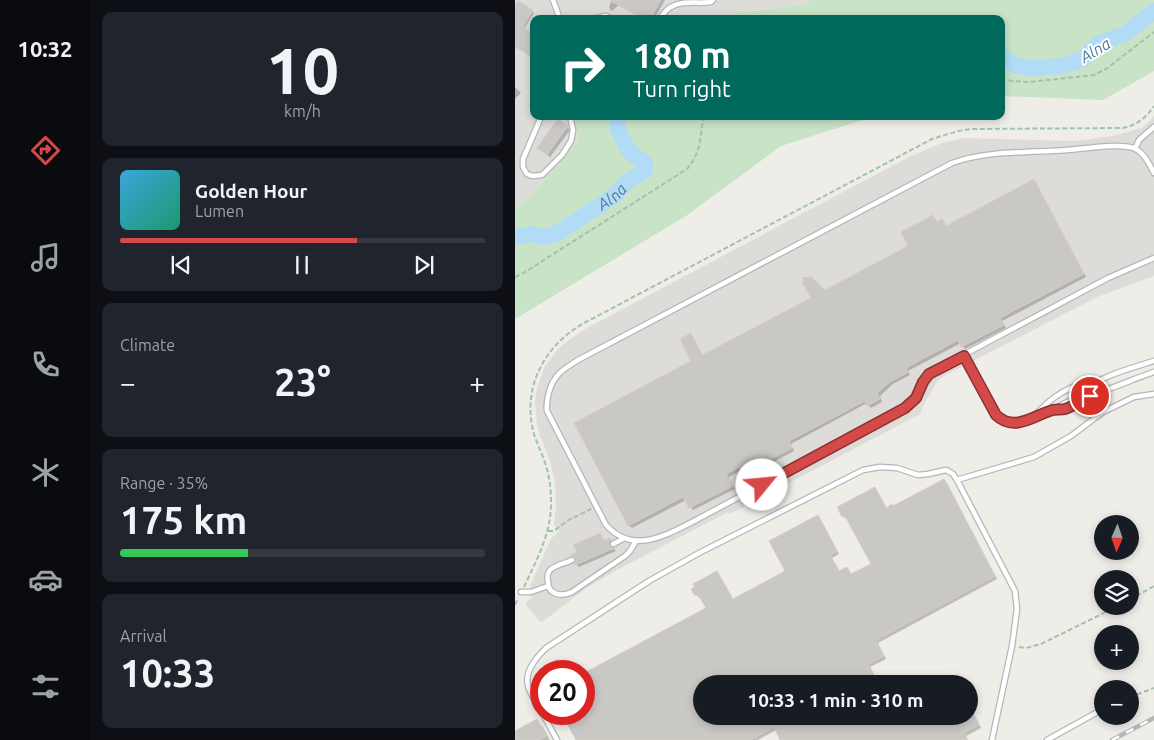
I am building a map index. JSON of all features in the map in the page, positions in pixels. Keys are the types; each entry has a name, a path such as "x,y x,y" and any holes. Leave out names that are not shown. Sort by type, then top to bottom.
{"lane":[{"path":"553,0 559,15"},
{"path":"662,15 669,7 681,2 702,3 713,0"},
{"path":"540,120 523,159 523,167 527,174 533,176 542,175 562,155 571,140 573,130 571,120"},
{"path":"1135,149 1139,140 1154,127"},
{"path":"1154,173 1147,159 1135,149 1127,146 1002,154 957,161 578,360 566,368 551,383 547,411 606,525 612,532 623,539 636,541 665,536 896,414 916,398 929,374 965,358 1108,278 1154,258"},
{"path":"965,358 996,415 1010,422 1031,420 1060,404 1075,398 1090,396"},
{"path":"1031,420 1053,398 1088,381 1102,379 1154,361"},
{"path":"1052,410 1063,409 1079,403 1090,396 1154,372"},
{"path":"1075,398 1082,391 1102,379"},
{"path":"957,480 1034,457 1071,436 1103,412 1135,397 1154,394"},
{"path":"534,660 546,648 649,581 699,553 863,470 880,467 897,468 918,475 946,470 953,474 957,480 1015,591 1017,608 1012,646 992,740"},
{"path":"613,544 623,539"},
{"path":"572,560 553,568 549,572 547,577 548,586 552,592 563,595 572,592 625,556 636,541"},
{"path":"521,592 528,592 548,586"},
{"path":"530,668 527,685 530,690"},
{"path":"1047,740 1094,714"},
{"path":"549,725 557,740"}],"path":[{"path":"1005,80 1030,82 1094,75 1106,69 1154,32"},
{"path":"515,605 541,550 551,509 550,487 545,463 534,431 531,416 531,400 536,377 545,359 556,344 571,331 932,139 972,129 1123,128 1142,120 1154,106"},
{"path":"515,277 595,229 687,169 699,149 703,120"},
{"path":"547,531 553,531 567,521 597,506"},
{"path":"1139,595 1154,586"},
{"path":"1012,646 1026,648 1041,644 1100,615"},
{"path":"1139,694 1154,688"}],"shaded area":[{"path":"515,0 810,0 807,4 723,15 530,15 530,120 574,120 578,142 521,206 515,210"},
{"path":"1154,116 1154,276 1097,297 952,372 938,380 920,414 730,514 728,512 613,572 584,590 541,623 525,604 532,597 530,586 551,539 559,531 554,525 556,508 555,484 551,464 537,424 536,394 545,366 558,349 569,340 587,328 909,157 942,143 964,138 1074,141 1099,138 1142,128"}],"green space":[{"path":"810,0 1154,0 1154,71 1103,100 1005,96 1005,15 723,15 807,4"},
{"path":"574,120 864,120 781,146 686,216 515,319 515,210 521,206 578,142"}],"building":[{"path":"609,0 661,0 652,15 635,15"},
{"path":"518,1 533,10 523,27 530,31 530,56 515,47 515,6"},
{"path":"557,120 568,126 547,155 537,148"},
{"path":"1034,179 1084,274 1000,318 1004,325 961,347 958,340 906,368 908,372 890,382 877,393 880,399 867,406 865,401 789,441 792,448 743,474 739,467 726,474 733,486 689,508 683,497 628,526 574,423 691,361 680,339 691,333 702,355 811,298 802,282 804,281 802,278 810,277 814,279 825,290 908,246 901,232 933,215 937,222 942,219 946,226"},
{"path":"944,479 995,576 876,640 884,656 868,664 874,675 693,675 693,725 977,725 964,733 968,740 780,740 774,727 750,740 576,740 568,725 595,725 595,667 706,608 698,594 695,596 691,589 695,587 693,584 717,571 733,599 785,571 769,541 818,515 837,551 830,555 839,571 847,567 851,574 871,564 845,516 842,517 837,507 875,487 886,508 892,504 893,506"},
{"path":"600,533 604,541 610,538 609,545 611,548 615,548 575,565 576,559 570,555 577,552 573,545"},
{"path":"530,723 530,725 540,725 546,736 538,740 515,740 515,731"}],"waterway":[{"name":"Alna","path":"1005,58 1014,65 1031,68 1062,66 1083,59 1098,44 1125,34 1154,11"},
{"name":"Alna","path":"515,237 531,234 544,237 557,233 614,196 627,182 645,170 645,163 629,151 618,129 618,120"}],"railway":[{"path":"1112,740 1154,718"}],"route":[{"path":"762,485 896,414 916,398 929,374 964,356 996,415 1005,421 1015,423 1031,420 1052,410 1063,409 1079,403 1090,396"}]}
